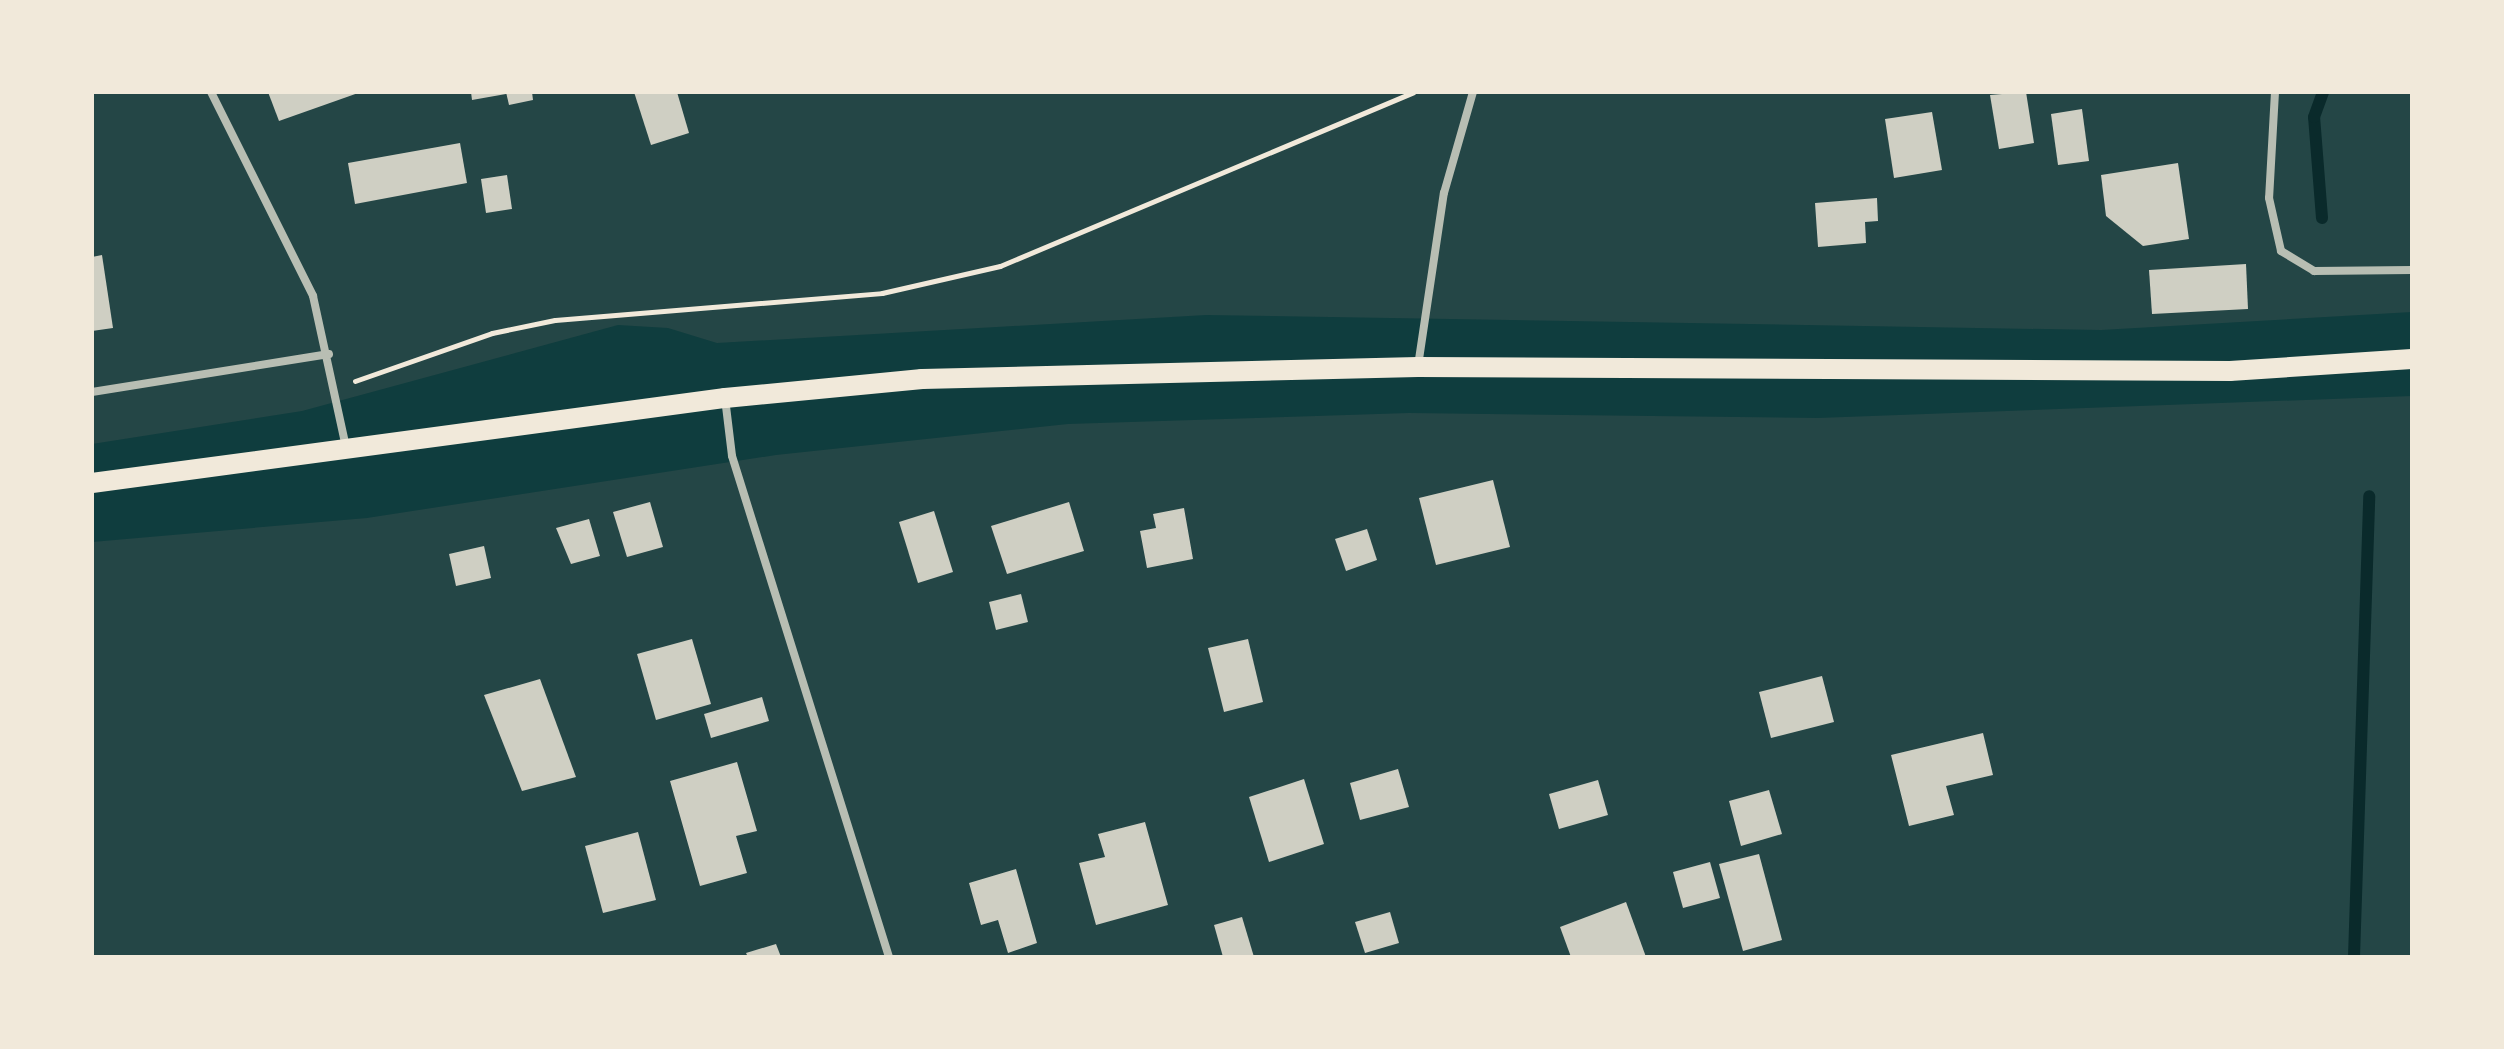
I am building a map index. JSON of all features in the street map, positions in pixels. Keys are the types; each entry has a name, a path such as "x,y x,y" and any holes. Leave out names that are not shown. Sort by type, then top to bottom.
{"main road":[{"path":"92,483 725,398 1100,371 1418,367 2167,371 2412,359"}],"street":[{"path":"211,92 313,296 337,387 347,448"},
{"path":"1418,367 1444,193 1473,92"},
{"path":"2275,92 2269,198 2281,251 2314,271 2412,270"},
{"path":"92,392 329,354"},
{"path":"725,398 732,456 889,957"}],"path":[{"path":"337,387 492,333 555,320 882,293 1000,266 1413,92"}],"shaded area":[{"path":"92,92 2412,92 2412,312 2101,330 1206,315 717,343 668,328 618,325 302,411 92,444"},
{"path":"2412,396 2412,957 92,957 92,542 367,518 776,455 1068,424 1409,413 1818,418"}],"building":[{"path":"268,92 361,92 279,121"},
{"path":"471,92 506,92 506,94 472,100"},
{"path":"506,92 532,92 533,100 509,105"},
{"path":"634,92 677,92 689,133 651,145"},
{"path":"2026,92 2034,143 1999,149 1990,95"},
{"path":"2082,109 2089,161 2058,165 2051,114"},
{"path":"1932,112 1942,170 1894,178 1885,119"},
{"path":"460,143 467,183 355,204 348,163"},
{"path":"2178,163 2189,239 2143,246 2106,216 2101,175"},
{"path":"507,175 512,209 486,213 481,179"},
{"path":"1877,198 1878,221 1865,222 1866,243 1818,247 1815,203"},
{"path":"102,255 113,328 92,331 92,257"},
{"path":"2246,264 2248,309 2152,314 2149,270"},
{"path":"1493,480 1510,547 1436,565 1419,498"},
{"path":"650,502 663,547 627,557 613,512"},
{"path":"1069,502 1084,551 1007,574 991,526"},
{"path":"1184,508 1193,559 1147,568 1140,531 1156,528 1153,514"},
{"path":"934,511 953,572 918,583 899,522"},
{"path":"589,519 600,556 571,564 556,528"},
{"path":"1367,529 1377,560 1346,571 1335,539"},
{"path":"484,546 491,578 456,586 449,554"},
{"path":"1021,594 1028,622 996,630 989,602"},
{"path":"692,639 711,704 656,720 637,654"},
{"path":"1248,639 1263,702 1224,712 1208,648"},
{"path":"1822,676 1834,722 1771,738 1759,692"},
{"path":"540,679 576,777 522,791 484,695"},
{"path":"762,697 769,721 711,738 704,714"},
{"path":"1983,733 1993,775 1946,786 1954,815 1909,826 1891,755"},
{"path":"737,762 757,831 736,836 747,873 700,886 670,781"},
{"path":"1398,769 1409,807 1360,820 1350,783"},
{"path":"1304,779 1324,844 1269,862 1249,797"},
{"path":"1598,780 1608,815 1559,829 1549,794"},
{"path":"1769,790 1782,834 1741,846 1729,801"},
{"path":"1145,822 1168,905 1096,925 1079,863 1105,857 1098,834"},
{"path":"638,832 656,900 603,913 585,846"},
{"path":"1759,854 1782,940 1743,951 1719,864"},
{"path":"1710,862 1720,898 1683,908 1673,872"},
{"path":"1016,869 1037,943 1008,953 998,920 981,925 969,883"},
{"path":"1626,902 1646,957 1571,957 1560,927"},
{"path":"1390,912 1399,943 1365,953 1355,922"},
{"path":"1242,917 1254,957 1223,957 1214,925"},
{"path":"776,944 781,957 748,957 746,953"}],"waterway":[{"path":"2322,218 2314,117 2323,92"},
{"path":"2354,957 2369,496"}]}
